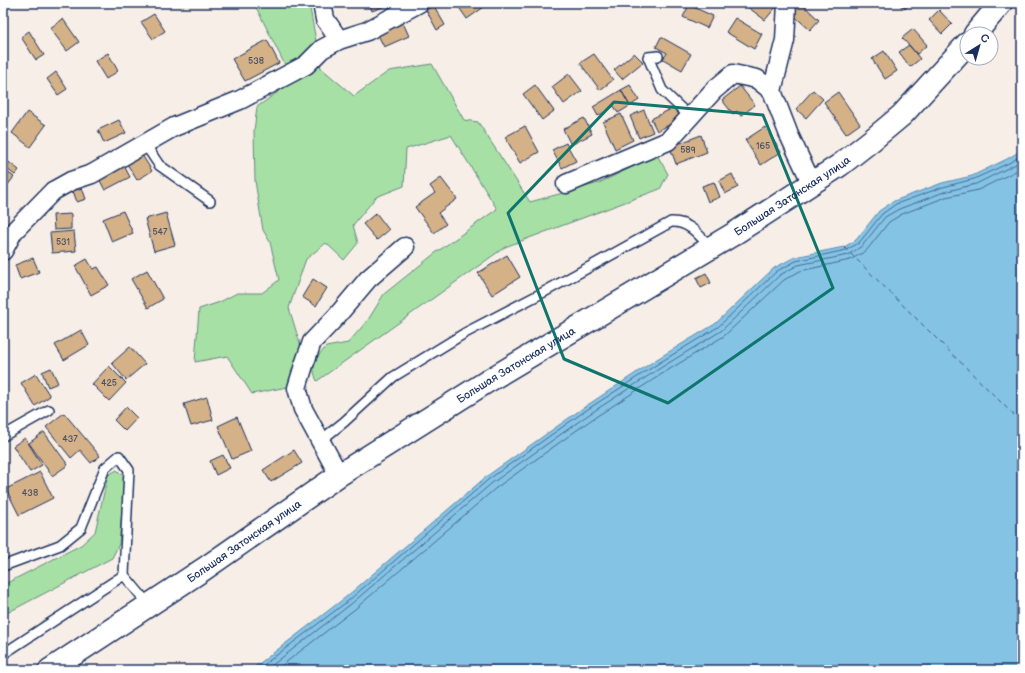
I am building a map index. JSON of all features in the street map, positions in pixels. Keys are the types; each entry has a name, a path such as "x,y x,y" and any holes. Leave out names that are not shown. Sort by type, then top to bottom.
{"street":[{"path":"322,3 325,18 339,40"},
{"path":"3,249 13,232 53,191 71,181 92,174 174,127 240,100 306,65 322,49 339,40 367,31 419,3"},
{"path":"772,91 786,40 788,3"},
{"path":"982,26 1001,3"},
{"name":"Большая Затонская улица","path":"50,670 204,569 339,475 488,381 711,248 840,165 902,114 959,53"},
{"path":"566,184 668,141 714,90 734,74 757,79 772,91 789,135 812,184"},
{"path":"339,475 303,409 297,388 312,342 336,317 368,279 405,247"}],"lane":[{"path":"658,56 648,57 662,90 689,116"},
{"path":"145,144 159,165 210,201"},
{"path":"320,441 344,422 393,377 465,333 544,292 671,222 679,222 694,229 711,248"},
{"path":"3,436 49,410"},
{"path":"3,566 60,545 81,528 105,468 119,456 130,470 124,575 149,605"},
{"path":"3,654 124,575"}],"highlighted area":[{"path":"614,102 763,115 833,288 668,403 564,359 508,213"}],"green space":[{"path":"254,3 309,3 321,68 354,96 389,71 432,64 464,120 478,122 530,202 599,183 657,155 668,174 660,189 505,247 317,381 314,371 315,362 326,347 348,343 368,320 384,294 434,254 497,209 451,135 406,149 404,186 376,197 353,225 358,243 344,260 326,243 306,259 289,308 301,347 292,386 252,394 227,356 195,362 199,309 220,302 237,293 262,293 279,280 270,242 263,230 255,181 254,131 257,107 293,81"},
{"path":"117,470 125,478 119,544 112,558 3,615 3,585 81,545 95,532 108,475"}],"water":[{"path":"1022,150 1022,670 251,670 346,597 487,476 583,408 657,359 715,324 774,268 795,257 844,247 856,240 879,211 894,201 942,183 972,176"}],"building":[{"path":"369,3 393,3 372,11"},
{"path":"456,3 481,3 484,7 467,19"},
{"path":"747,3 771,3 776,7 765,20 745,5"},
{"path":"799,3 801,3 819,20 810,30 790,12"},
{"path":"897,3 910,3 905,9"},
{"path":"689,5 713,16 707,28 683,17"},
{"path":"434,6 445,25 437,30 426,10"},
{"path":"939,10 952,24 942,34 929,20"},
{"path":"154,14 165,31 153,39 141,22"},
{"path":"735,18 762,34 754,49 726,32"},
{"path":"63,19 79,42 67,51 50,28"},
{"path":"403,23 409,36 384,47 378,35"},
{"path":"913,29 927,45 917,54 902,38"},
{"path":"29,31 44,55 36,60 21,37"},
{"path":"661,37 691,54 682,70 663,59 667,53 656,47"},
{"path":"267,40 279,63 245,81 232,59"},
{"path":"909,45 920,59 910,67 899,52"},
{"path":"884,51 897,71 885,79 872,59"},
{"path":"108,53 118,71 106,79 95,61"},
{"path":"634,53 643,62 622,79 614,70"},
{"path":"594,54 613,80 600,90 580,63"},
{"path":"56,72 67,89 58,95 47,79"},
{"path":"569,74 582,91 564,104 552,87"},
{"path":"535,85 554,111 542,120 523,94"},
{"path":"630,85 639,100 630,106 621,90"},
{"path":"740,86 755,105 741,116 737,111 733,114 722,100"},
{"path":"621,90 630,106 618,113 614,106 598,116 593,107"},
{"path":"813,90 823,99 806,118 796,109"},
{"path":"838,92 860,124 846,134 824,102"},
{"path":"675,107 681,119 657,131 651,119"},
{"path":"644,110 653,132 639,138 630,116"},
{"path":"27,112 46,125 30,147 12,133"},
{"path":"621,114 633,140 615,149 603,122"},
{"path":"584,118 592,134 571,145 563,129"},
{"path":"119,120 126,133 104,143 98,130"},
{"path":"525,126 539,152 520,163 505,137"},
{"path":"765,127 781,152 761,165 745,140"},
{"path":"701,135 707,152 676,164 670,147"},
{"path":"566,143 576,161 562,168 552,150"},
{"path":"142,155 152,171 137,180 127,164"},
{"path":"6,160 19,170 15,175 3,166 3,163"},
{"path":"123,164 130,177 105,190 98,177"},
{"path":"3,169 14,177 3,191"},
{"path":"732,174 738,187 725,194 719,181"},
{"path":"441,178 457,199 438,213 446,224 434,233 415,207 435,193 430,186"},
{"path":"714,182 720,197 708,202 702,186"},
{"path":"82,188 86,199 77,202 73,191"},
{"path":"123,211 133,233 112,242 103,219"},
{"path":"166,213 175,245 154,251 145,219"},
{"path":"376,213 389,230 377,240 363,224"},
{"path":"71,214 71,229 54,230 53,215"},
{"path":"74,231 76,251 52,253 50,233"},
{"path":"507,255 520,277 492,295 478,273"},
{"path":"33,258 39,272 20,279 15,265"},
{"path":"87,259 93,269 98,267 109,285 91,295 75,266"},
{"path":"147,270 163,299 148,308 131,279"},
{"path":"706,273 711,283 701,288 696,278"},
{"path":"313,279 327,288 316,306 302,297"},
{"path":"81,330 89,345 64,360 55,345"},
{"path":"130,347 145,364 126,380 112,363"},
{"path":"109,366 126,383 109,401 92,384"},
{"path":"51,368 58,383 48,387 42,372"},
{"path":"36,374 50,396 35,406 21,383"},
{"path":"207,397 213,420 191,426 184,404"},
{"path":"126,407 137,418 125,431 114,420"},
{"path":"64,413 100,456 91,463 80,450 71,458 46,427"},
{"path":"237,417 251,451 232,459 218,426"},
{"path":"44,432 68,465 52,476 29,443"},
{"path":"25,438 42,465 30,472 13,446"},
{"path":"294,450 302,463 271,482 263,470"},
{"path":"223,455 230,468 216,475 210,461"},
{"path":"40,472 53,498 19,515 6,489"}],"ferry route":[{"path":"844,247 1022,423"}]}
